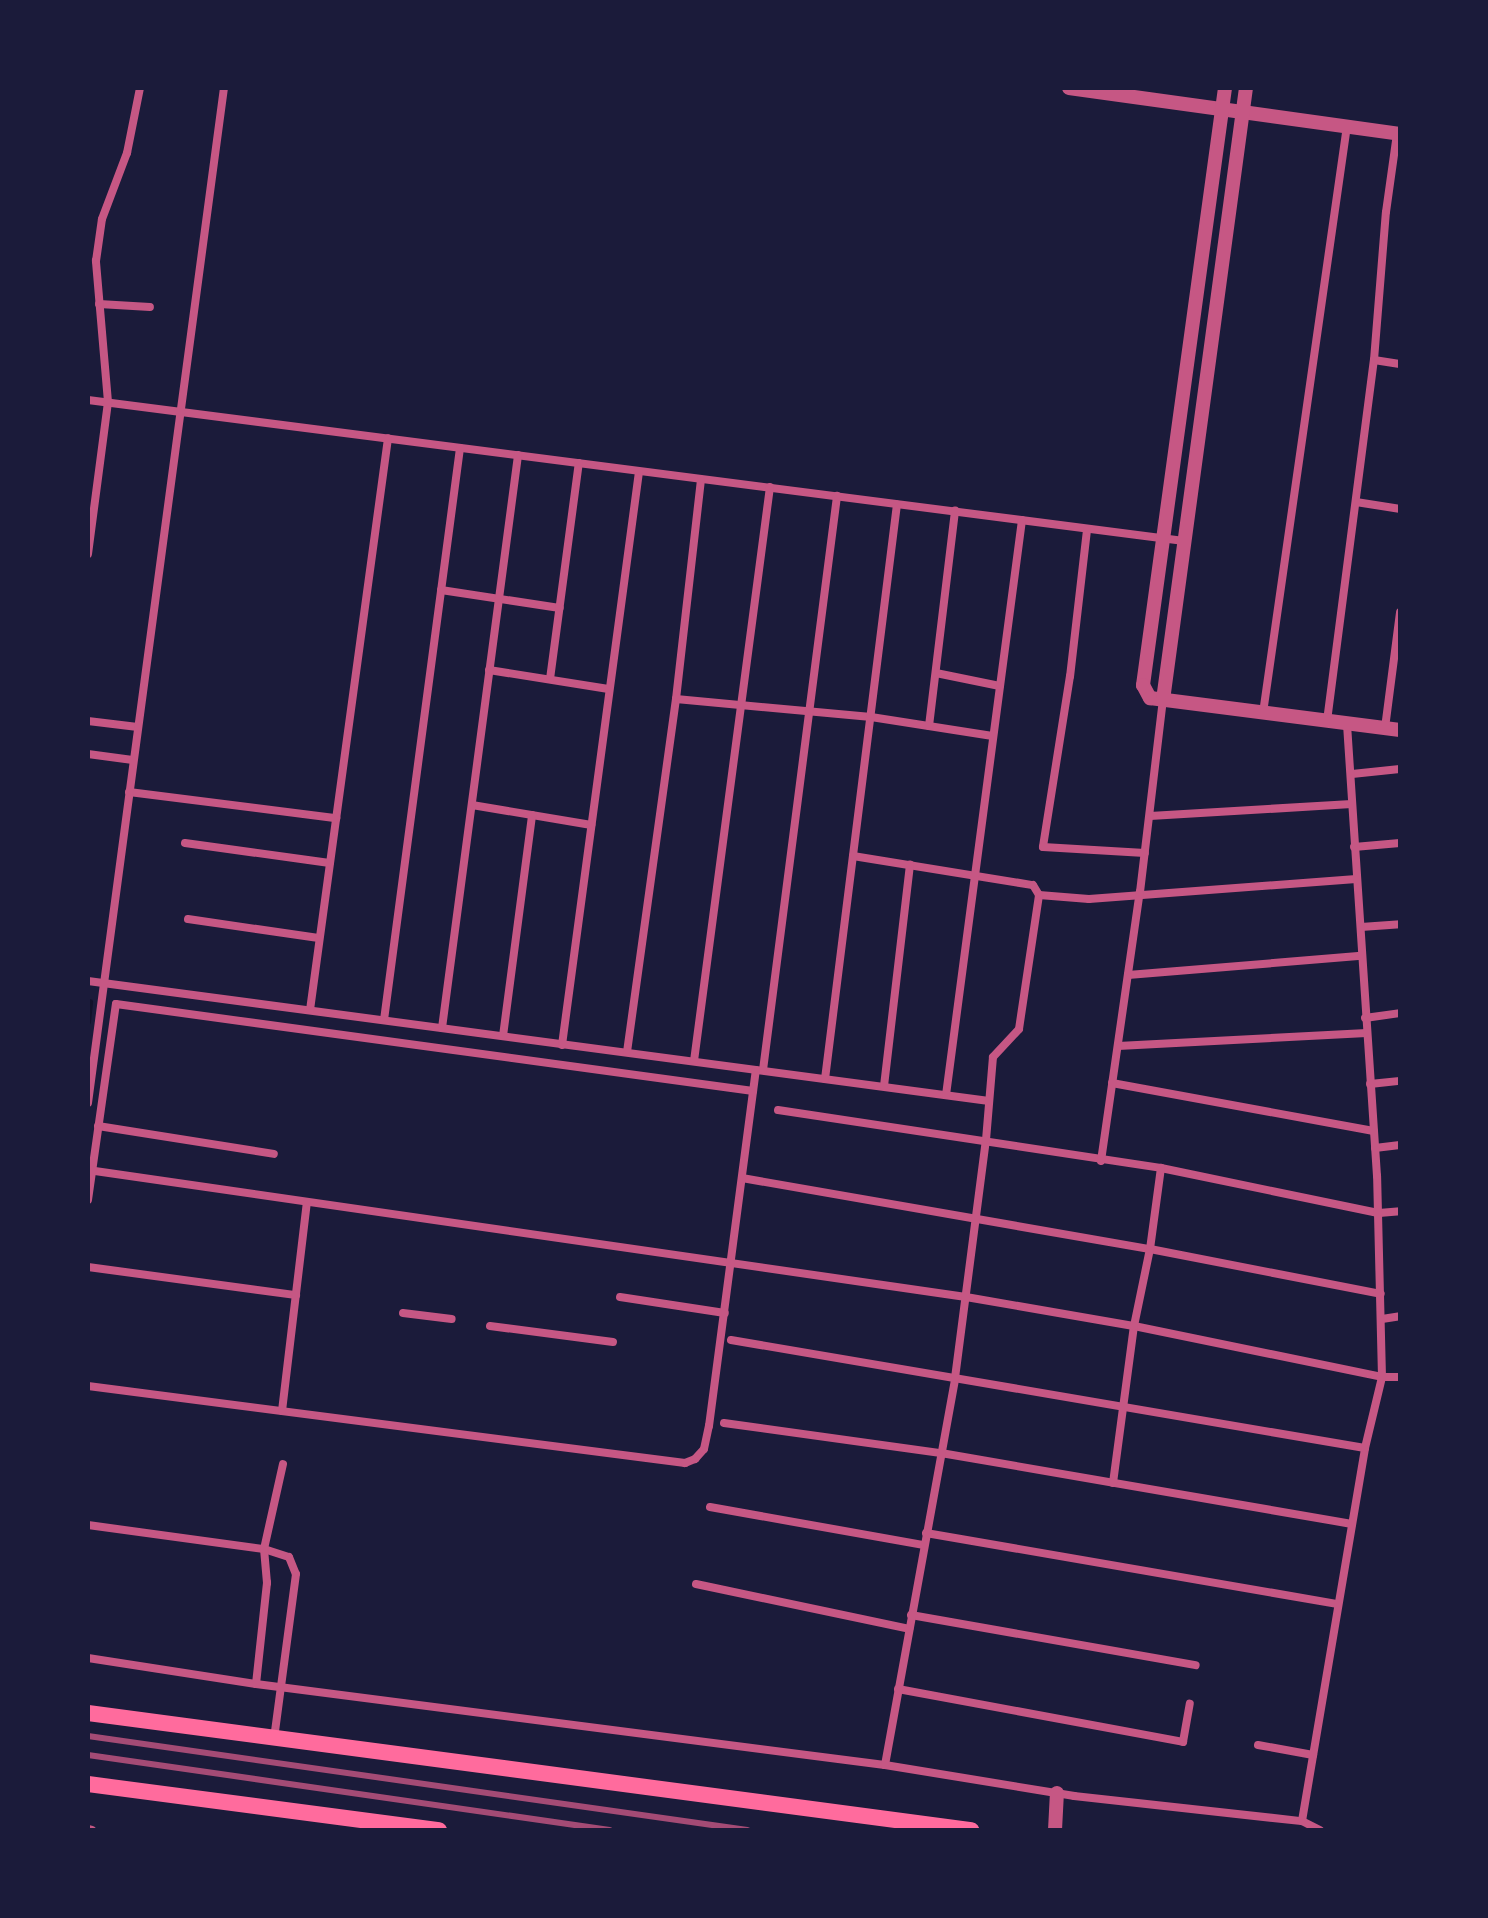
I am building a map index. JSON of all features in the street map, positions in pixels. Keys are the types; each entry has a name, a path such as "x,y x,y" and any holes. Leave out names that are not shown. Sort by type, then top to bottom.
{"main road":[{"path":"88,1713 971,1830"},
{"path":"88,1784 439,1830"}],"street":[{"path":"88,554 108,402 96,261 102,219 127,153 140,88"},
{"path":"88,1103 224,88"},
{"path":"1225,88 1143,685 1145,693 1150,698 1163,700 1392,729 1400,612"},
{"path":"1101,1161 1140,892 1246,88"},
{"path":"1078,89 1143,93 1399,134 1386,212 1374,360 1327,721"},
{"path":"1263,713 1347,125"},
{"path":"99,304 150,307"},
{"path":"1374,360 1400,364"},
{"path":"88,400 1184,541"},
{"path":"310,1010 388,438"},
{"path":"384,1020 460,448"},
{"path":"442,1028 518,455"},
{"path":"550,679 579,463"},
{"path":"562,1045 639,472"},
{"path":"627,1052 676,699 701,479"},
{"path":"694,1061 770,487"},
{"path":"88,1386 685,1463 695,1459 704,1449 753,1091 760,1070 837,496"},
{"path":"1356,502 1400,509"},
{"path":"825,1079 897,504"},
{"path":"929,726 955,511"},
{"path":"946,1095 1022,520"},
{"path":"1087,530 1070,676 1043,847 1145,853"},
{"path":"441,590 560,608"},
{"path":"489,670 609,689"},
{"path":"936,673 1000,686"},
{"path":"676,699 871,717 993,736"},
{"path":"88,721 138,727"},
{"path":"1302,1821 1365,1448 1382,1377 1379,1213 1347,723"},
{"path":"88,754 133,760"},
{"path":"1352,774 1400,769"},
{"path":"129,792 336,818"},
{"path":"1150,816 1352,804"},
{"path":"472,805 591,825"},
{"path":"503,1036 532,815"},
{"path":"185,843 330,863"},
{"path":"1354,847 1400,843"},
{"path":"853,856 1033,885 1039,895 1019,1029 993,1057 986,1140 955,1378 885,1765"},
{"path":"884,1086 910,865"},
{"path":"1039,895 1089,899 1140,892 1356,879"},
{"path":"188,919 319,938"},
{"path":"1361,927 1400,924"},
{"path":"1128,975 1361,956"},
{"path":"88,981 989,1101"},
{"path":"215,1018 218,998"},
{"path":"88,1200 116,1004 753,1091"},
{"path":"1365,1018 1400,1013"},
{"path":"1118,1046 1367,1033"},
{"path":"1370,1084 1400,1081"},
{"path":"1112,1083 1374,1131"},
{"path":"778,1110 1161,1168 1379,1213 1400,1211"},
{"path":"98,1126 274,1154"},
{"path":"1375,1148 1400,1145"},
{"path":"1113,1483 1134,1326 1150,1249 1161,1168"},
{"path":"90,1171 966,1297 1134,1326 1382,1377 1400,1377"},
{"path":"742,1178 1150,1249 1381,1294"},
{"path":"282,1411 307,1202"},
{"path":"88,1267 296,1295"},
{"path":"620,1297 725,1313"},
{"path":"403,1313 452,1319"},
{"path":"1382,1319 1400,1316"},
{"path":"490,1326 613,1342"},
{"path":"731,1340 1365,1448"},
{"path":"724,1423 941,1453 1352,1524"},
{"path":"256,1684 267,1583 264,1549 283,1464"},
{"path":"710,1507 923,1545"},
{"path":"88,1525 264,1549 289,1557 296,1574 274,1738"},
{"path":"926,1533 1338,1604"},
{"path":"696,1584 909,1629"},
{"path":"911,1615 1196,1665"},
{"path":"88,1658 256,1684 885,1765 1057,1793 1302,1821 1320,1830"},
{"path":"898,1689 1183,1742 1190,1704"},
{"path":"1258,1745 1313,1755"},
{"path":"1055,1830 1057,1793"}],"waterway":[{"path":"88,1022 90,1002"}],"railway":[{"path":"88,1736 747,1830"},
{"path":"88,1755 610,1830"}]}
